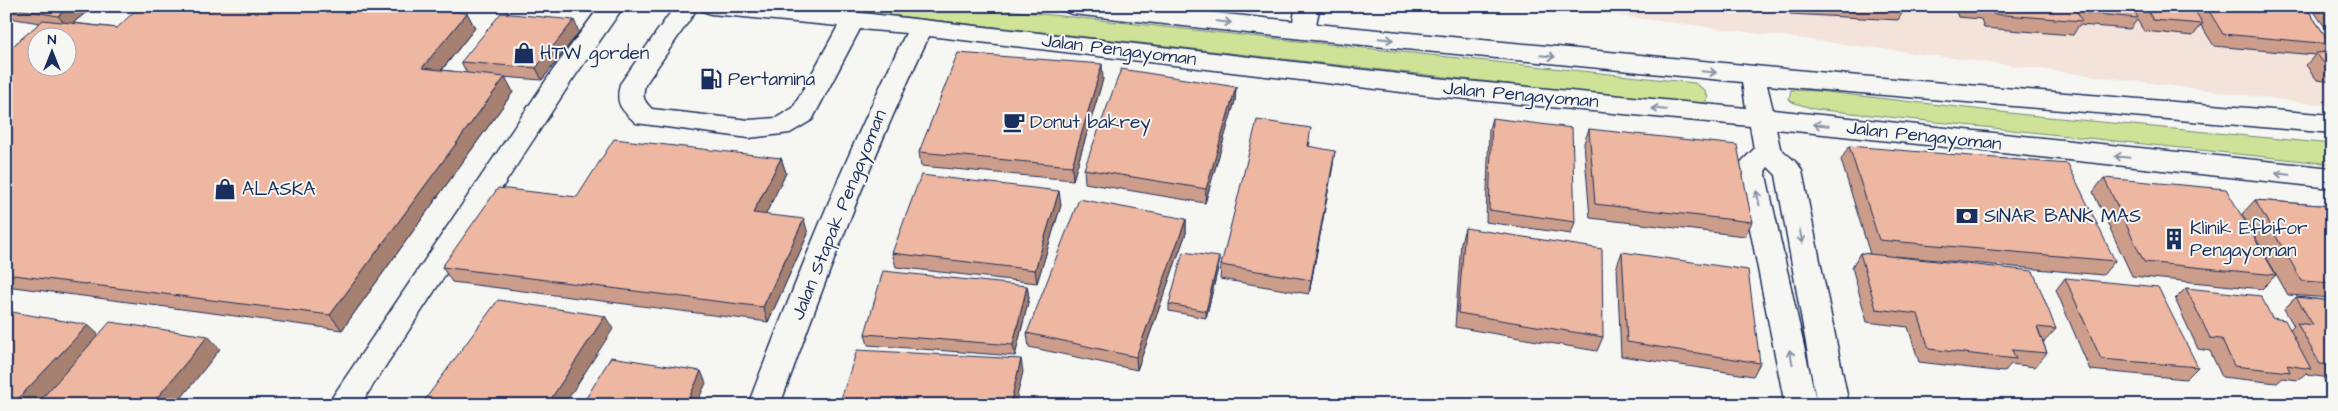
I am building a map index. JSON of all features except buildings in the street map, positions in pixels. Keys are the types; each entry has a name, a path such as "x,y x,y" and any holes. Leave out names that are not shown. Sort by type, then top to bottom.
{"street":[{"path":"343,405 562,76 612,6"},
{"path":"687,6 633,84 630,96 632,105 645,117 749,129 782,127 803,114 853,20"},
{"name":"Jalan Pengayoman","path":"711,6 922,27 1435,87 1761,118 2332,178"},
{"name":"Jalan Pengayoman","path":"1072,6 1641,66 2151,111 2332,124"},
{"path":"1303,31 1308,6"},
{"name":"Jalan Stapak Pengayoman","path":"764,405 840,206 875,124 922,27"},
{"path":"1752,76 1768,152 1789,171 1833,405"},
{"path":"1768,152 1751,168 1801,405"}],"shaded area":[{"path":"1542,6 2282,6 2332,76 2332,106"}],"green space":[{"path":"807,6 967,6 1695,83 1705,91 1708,97 1705,103 1697,105"},
{"path":"1791,90 1817,91 2027,115 2332,144 2332,164 1814,109 1792,102 1789,99"}],"place":[{"name":"HTW gorden","path":"524,53"},
{"name":"Pertamina","path":"711,79"},
{"name":"Donut bakrey","path":"1014,122"},
{"name":"ALASKA","path":"225,189"},
{"name":"SINAR BANK MAS","path":"1967,216"},
{"name":"Klinik Efbifor Pengayoman","path":"2174,239"}]}
